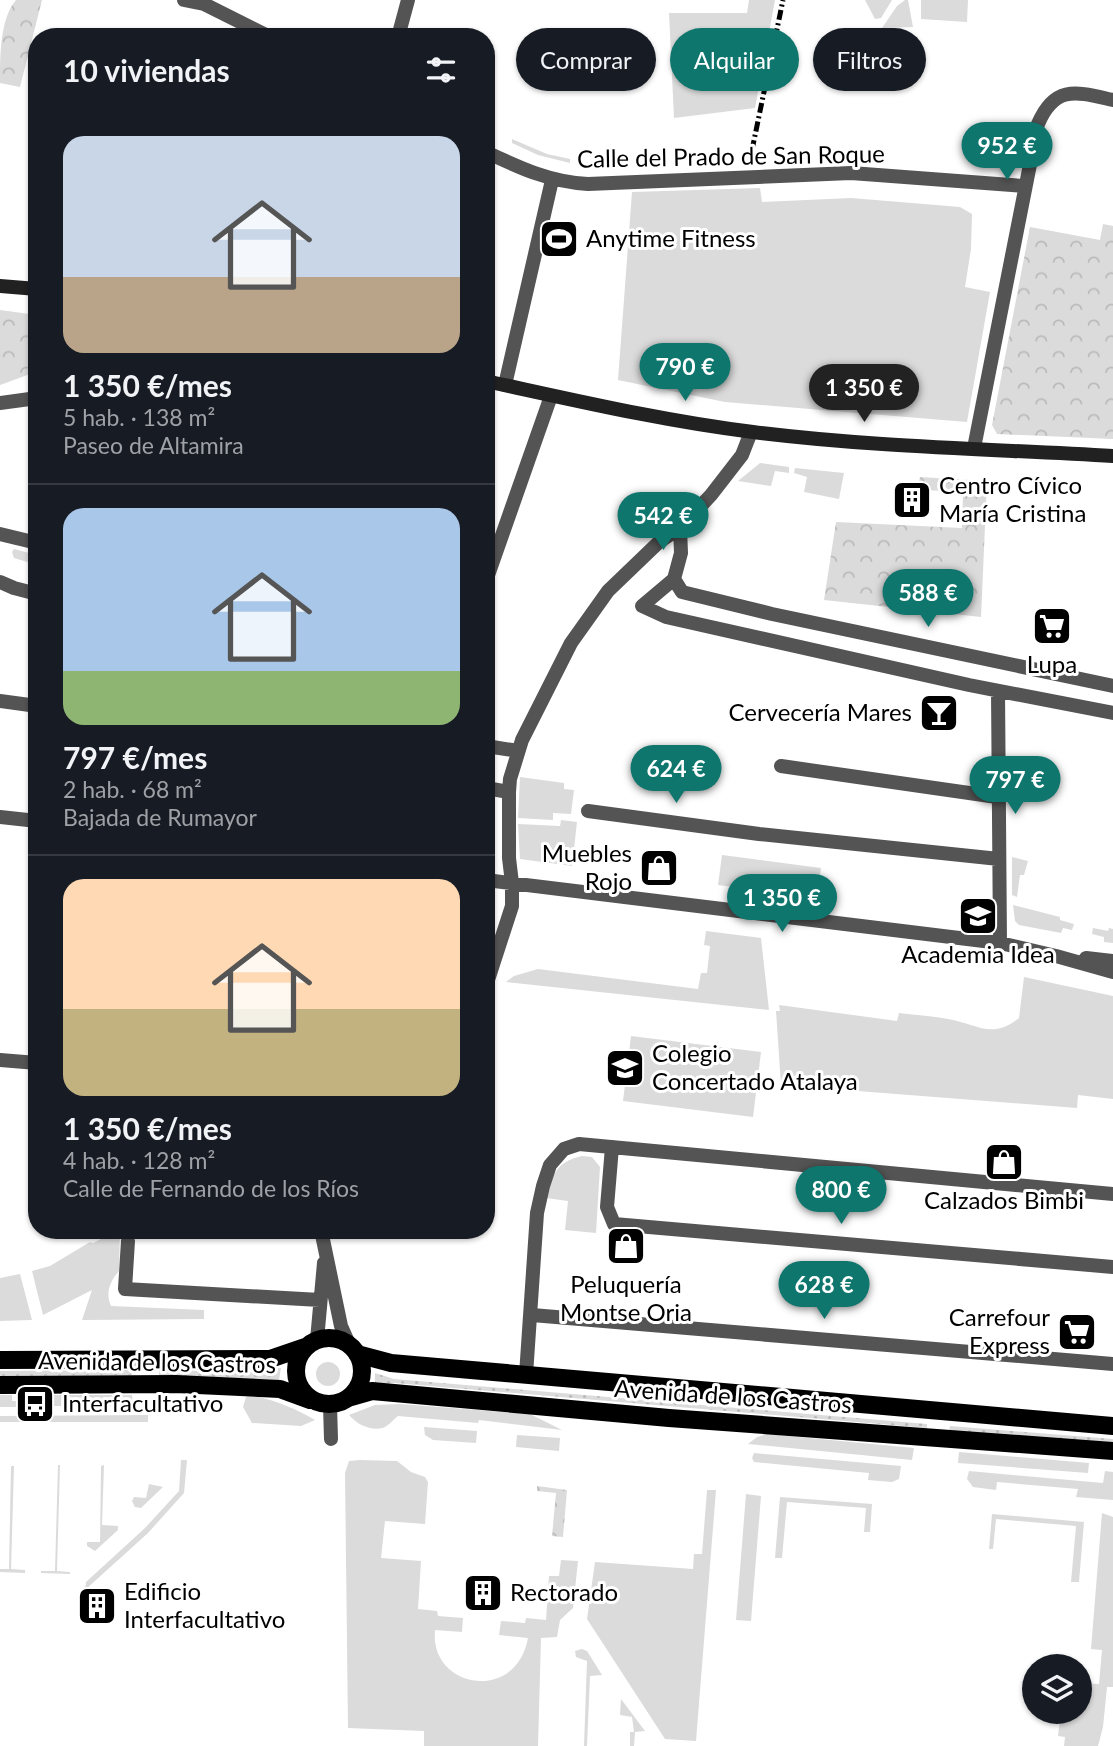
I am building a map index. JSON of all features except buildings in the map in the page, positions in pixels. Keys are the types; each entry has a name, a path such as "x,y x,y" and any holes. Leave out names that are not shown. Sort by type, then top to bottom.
{"main road":[{"path":"0,286 28,288"},
{"path":"495,383 551,396 751,432 830,440 1113,456"},
{"path":"333,1338 353,1349 362,1365 362,1377 351,1397 330,1405 310,1399 300,1389 295,1374 297,1360 311,1344 333,1338"},
{"name":"Avenida de los Castros","path":"0,1360 270,1359 311,1344"},
{"name":"Avenida de los Castros","path":"353,1349 391,1363 1113,1426"},
{"name":"Avenida de los Castros","path":"0,1385 176,1384 280,1389 310,1399"},
{"name":"Avenida de los Castros","path":"351,1397 372,1391 669,1418 1113,1451"}],"street":[{"path":"184,0 204,4 252,28"},
{"path":"400,28 408,0"},
{"path":"974,448 1024,186 1043,111 1053,100 1065,93 1076,92 1113,100"},
{"name":"Calle del Prado de San Roque","path":"495,156 552,180 588,184 851,173 1024,186"},
{"path":"505,385 552,180"},
{"path":"495,555 551,396"},
{"path":"0,403 28,399"},
{"path":"495,958 512,906 509,792 510,779 522,740 571,643 608,591 659,542 680,528 725,479 742,455 751,432"},
{"path":"680,528 681,552 674,579 642,606 666,617 998,691 1113,713"},
{"path":"0,534 28,541"},
{"path":"674,579 682,592 772,614 1113,685"},
{"path":"0,582 28,592"},
{"path":"998,691 1000,943"},
{"path":"0,701 28,705"},
{"path":"495,747 518,751"},
{"path":"781,766 997,797"},
{"path":"495,790 509,792"},
{"path":"588,811 759,834 999,859"},
{"path":"0,817 28,820"},
{"path":"495,881 1000,943 1113,972"},
{"path":"1056,956 1113,961"},
{"path":"0,1060 28,1062"},
{"path":"526,1375 537,1213 550,1165 564,1149 579,1144 1113,1194"},
{"path":"612,1147 607,1207 614,1224 1113,1267"},
{"path":"323,1239 341,1326 353,1349"},
{"path":"128,1241 125,1289 320,1300"},
{"path":"311,1344 320,1300 325,1251"},
{"path":"532,1315 1113,1364"},
{"path":"330,1405 331,1439"}],"green space":[{"path":"16,0 42,0 35,28 28,28 28,55 20,87 0,83 4,27"},
{"path":"749,0 775,0 770,28 670,28 670,34 669,13 747,13"},
{"path":"865,0 892,0 881,18 875,19"},
{"path":"908,0 913,27 882,28 897,6"},
{"path":"921,0 968,0 967,22 921,19"},
{"path":"673,91 758,91 755,108 674,118"},
{"path":"512,139 547,154 570,159 570,163 538,155 512,143"},
{"path":"760,188 762,202 851,198 960,207 972,214 971,249 965,287 990,292 967,422 725,402 618,380 632,192"},
{"path":"1103,224 1113,226 1113,439 997,434 992,425 1030,227 1100,240"},
{"path":"0,310 28,314 28,375 0,385"},
{"path":"760,463 789,467 789,473 775,471 771,486 738,481"},
{"path":"795,468 844,473 839,499 804,492 807,477 794,473"},
{"path":"920,477 987,481 981,617 824,600 836,522 962,528 963,492 918,488"},
{"path":"14,549 28,553 28,562 14,558"},
{"path":"520,777 564,783 564,789 574,790 571,814 553,813 553,820 518,818"},
{"path":"561,820 577,822 572,866 520,859 518,824 560,826"},
{"path":"722,855 821,868 817,898 718,885"},
{"path":"1012,857 1028,861 1024,875 1020,875 1017,897 1012,895"},
{"path":"1013,905 1060,917 1060,920 1074,924 1072,930 1063,928 1061,933 1019,925 1015,921"},
{"path":"1093,928 1108,931 1109,928 1113,929 1113,943 1104,942 1104,937 1092,934"},
{"path":"706,931 761,938 769,1010 506,982 514,976 538,969 698,989 701,973 707,973 710,946 704,945"},
{"path":"1024,977 1113,996 1113,1099 1078,1095 1077,1108 781,1085 776,1011 780,1011 779,1005 897,1021 899,1013 930,1016 984,1029 1001,1028 1019,1018"},
{"path":"631,1036 761,1052 753,1117 623,1101"},
{"path":"582,1156 592,1157 600,1167 596,1233 565,1230 568,1201 546,1198 557,1170 566,1162"},
{"path":"101,1239 120,1239 119,1271 109,1292 111,1306 204,1310 204,1319 82,1320 92,1290 43,1315 32,1271 50,1266 90,1242"},
{"path":"20,1274 32,1320 0,1321 0,1278"},
{"path":"328,1362 337,1365 340,1374 337,1383 328,1386 319,1383 316,1374 319,1365"},
{"path":"281,1368 279,1380 159,1375 159,1370 248,1372"},
{"path":"132,1370 132,1375 0,1376 0,1371"},
{"path":"375,1373 394,1379 927,1424 927,1428 394,1383 375,1384"},
{"path":"0,1395 12,1395 12,1401 22,1401 22,1407 0,1407"},
{"path":"49,1395 132,1395 133,1406 49,1406"},
{"path":"250,1395 284,1405 315,1420 301,1426 252,1423 243,1407 246,1397"},
{"path":"400,1404 530,1414 562,1430 479,1420 478,1423 398,1416 385,1427 378,1429 368,1428 349,1415 375,1405"},
{"path":"148,1415 148,1422 0,1422 0,1416"},
{"path":"950,1426 1113,1439 1113,1444 949,1431"},
{"path":"424,1427 477,1431 476,1443 433,1440 425,1435"},
{"path":"767,1434 914,1448 912,1460 748,1444"},
{"path":"517,1435 560,1438 559,1451 516,1447"},
{"path":"959,1452 1089,1463 1088,1473 958,1463"},
{"path":"754,1453 901,1466 899,1479 892,1482 868,1480 869,1473 754,1462"},
{"path":"181,1460 187,1460 184,1493 148,1533 85,1590 86,1582 145,1528 179,1491"},
{"path":"349,1461 397,1461 411,1472 425,1477 428,1482 425,1524 385,1521 381,1558 421,1561 418,1609 437,1611 438,1616 463,1618 462,1632 435,1630 437,1650 445,1665 459,1675 475,1680 492,1680 508,1673 520,1659 528,1638 499,1635 501,1621 525,1623 526,1618 546,1620 549,1576 559,1576 561,1560 578,1561 573,1608 560,1620 557,1637 541,1638 538,1746 424,1746 424,1731 348,1728 345,1473"},
{"path":"58,1465 57,1571 70,1574 41,1573 55,1571"},
{"path":"104,1465 102,1525 118,1526 118,1530 95,1551 87,1546 87,1542 100,1542 101,1466"},
{"path":"11,1466 14,1466 11,1569 25,1570 25,1573 0,1572 0,1569 9,1569"},
{"path":"969,1471 1103,1483 1105,1471 1113,1472 1113,1500 1076,1497 1078,1489 997,1482 996,1490 973,1487 967,1479"},
{"path":"149,1484 163,1487 141,1508 135,1507 132,1501 134,1497 146,1498"},
{"path":"537,1486 567,1490 563,1537 552,1536 556,1493 537,1491"},
{"path":"707,1490 716,1490 696,1741 665,1739 587,1619 595,1562 693,1569 694,1554 702,1554"},
{"path":"746,1494 761,1496 751,1621 736,1620"},
{"path":"780,1497 872,1504 870,1532 864,1532 866,1508 787,1502 782,1558 775,1558"},
{"path":"1102,1513 1113,1517 1113,1687 1107,1687 1098,1746 1064,1746 1065,1737 1058,1736 1060,1724 1092,1724 1092,1684 1099,1684 1102,1650 1091,1649"},
{"path":"992,1514 1084,1522 1079,1582 1071,1582 1076,1526 996,1519 993,1549 989,1549"},
{"path":"575,1651 587,1651 602,1675 590,1676 587,1746 584,1746 587,1661 576,1657"},
{"path":"621,1699 645,1731 635,1732 634,1746 630,1746 630,1732 634,1732 632,1717 620,1715"}],"railway":[{"path":"752,150 783,0"}],"place":[{"name":"Anytime Fitness","path":"559,239"},
{"name":"Centro Cívico María Cristina","path":"912,500"},
{"name":"Lupa","path":"1052,626"},
{"name":"Cervecería Mares","path":"939,713"},
{"name":"Muebles Rojo","path":"659,868"},
{"name":"Academia Idea","path":"978,916"},
{"name":"Colegio Concertado Atalaya","path":"625,1068"},
{"name":"Calzados Bimbi","path":"1004,1162"},
{"name":"Peluquería Montse Oria","path":"626,1246"},
{"name":"Carrefour Express","path":"1077,1332"},
{"name":"Interfacultativo","path":"35,1404"},
{"name":"Rectorado","path":"483,1593"},
{"name":"Edificio Interfacultativo","path":"97,1606"}]}
